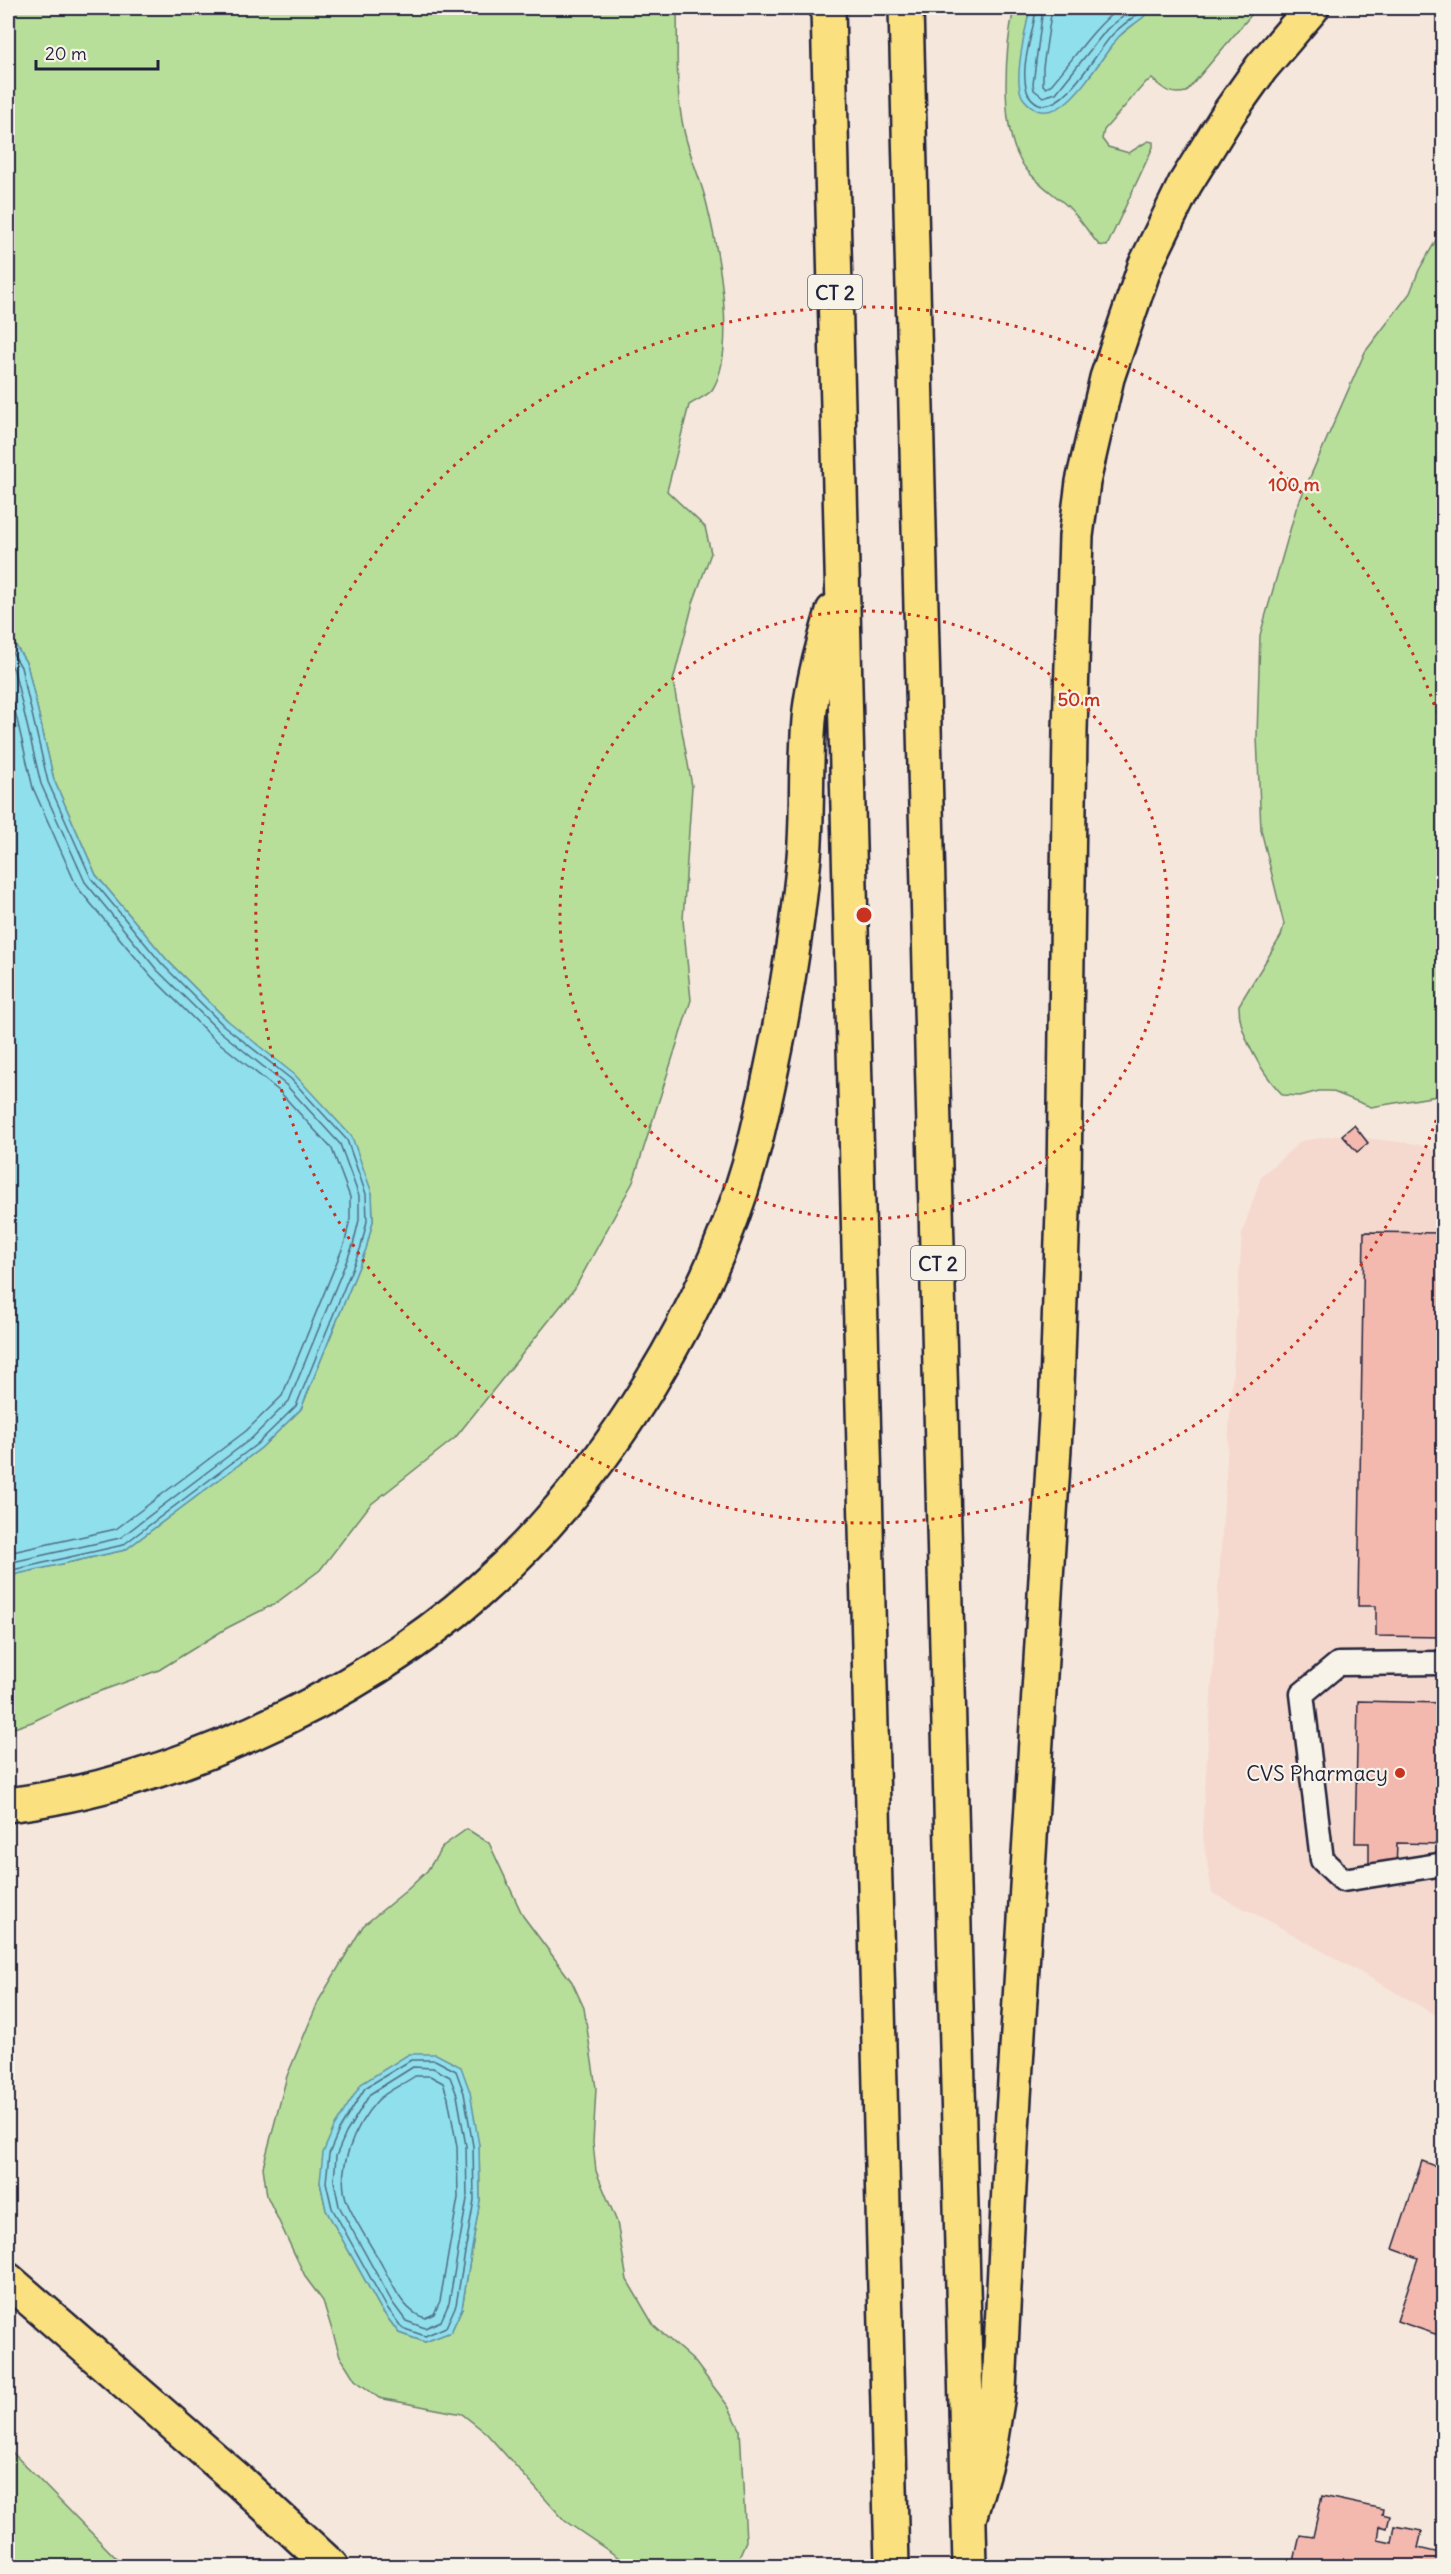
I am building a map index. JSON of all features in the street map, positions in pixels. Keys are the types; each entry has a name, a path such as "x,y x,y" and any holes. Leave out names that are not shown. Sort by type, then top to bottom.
{"highway":[{"name":"CT 2","path":"828,8 892,2566"},
{"name":"CT 2","path":"906,8 970,2566"},
{"path":"969,2520 989,2450 999,2389 1011,2146 1056,1416 1064,1181 1070,718 1076,536 1086,471 1107,378 1145,266 1172,208 1229,112 1261,68 1312,8"},
{"path":"8,1805 105,1786 188,1760 271,1725 362,1676 443,1621 505,1568 559,1511 614,1441 662,1365 697,1300 721,1245 749,1164 775,1050 794,943 804,856 811,706 818,664 843,577"},
{"path":"8,2280 238,2480 331,2566"}],"lane":[{"path":"1443,1663 1338,1664 1302,1694 1322,1860 1343,1880 1443,1864"}],"shaded area":[{"path":"1340,1135 1417,1144 1444,1154 1443,2019 1267,1920 1212,1893 1202,1832 1242,1233 1261,1176 1301,1141"}],"green space":[{"path":"8,8 677,8 680,112 711,224 720,273 725,326 720,372 712,390 689,405 667,491 705,527 711,553 693,603 673,681 692,786 683,920 691,1000 633,1182 575,1288 455,1438 370,1505 320,1570 276,1603 227,1628 159,1670 81,1698 32,1722 8,1730 8,1578 125,1550 261,1448 301,1409 366,1249 373,1221 372,1193 227,1020 167,960 96,875 54,780 27,664 8,633"},
{"path":"1014,8 1030,8 1020,65 1020,84 1064,104 1092,73 1117,38 1154,8 1257,8 1186,92 1171,92 1152,79 1146,82 1104,130 1102,139 1108,147 1129,153 1148,141 1153,142 1153,147 1107,246 1099,245 1069,207 1030,174 1017,154 1011,135 1006,91 1008,46"},
{"path":"1443,228 1443,1095 1371,1107 1331,1091 1319,1091 1300,1096 1283,1095 1275,1087 1253,1053 1240,1016 1239,1005 1281,936 1284,924 1261,830 1257,737 1260,635 1296,509 1365,352 1410,293 1419,270"},
{"path":"467,1829 489,1843 523,1916 572,1982 584,2008 596,2088 593,2143 596,2171 617,2222 627,2280 654,2326 695,2362 728,2406 740,2429 746,2541 735,2566 631,2566 565,2521 486,2433 462,2414 379,2398 355,2380 340,2356 323,2301 306,2278 267,2196 263,2167 287,2076 319,2000 363,1926 427,1871 443,1846","holes":["479,2145 480,2200 462,2308 451,2332 425,2342 399,2333 381,2309 326,2210 320,2182"]},
{"path":"8,2448 124,2566 8,2566"}],"water":[{"path":"1030,8 1154,8 1120,35 1071,98 1057,108 1043,111 1035,109 1025,101 1019,85 1021,51"},
{"path":"8,633 27,664 54,780 96,875 167,960 227,1020 295,1075 352,1137 372,1193 373,1221 366,1249 301,1409 261,1448 125,1550 8,1578"},
{"path":"409,2054 436,2054 461,2067 470,2092 479,2145 480,2200 462,2308 451,2332 425,2342 399,2333 381,2309 326,2210 320,2182 323,2153 334,2127 361,2084"}],"building":[{"path":"1354,1125 1368,1143 1357,1152 1342,1135"},
{"path":"1364,1232 1444,1233 1444,1637 1376,1636 1376,1606 1358,1606"},
{"name":"CVS Pharmacy","path":"1358,1701 1444,1703 1444,1844 1397,1843 1396,1870 1369,1869 1369,1843 1355,1843"},
{"path":"1422,2161 1444,2169 1444,2337 1397,2321 1418,2258 1393,2249"},
{"path":"1322,2496 1383,2509 1382,2514 1390,2516 1387,2528 1380,2526 1378,2540 1392,2543 1395,2526 1422,2531 1418,2548 1444,2554 1444,2566 1293,2566 1300,2535 1313,2537"}],"place":[{"name":"CVS Pharmacy","path":"1400,1773"}]}
